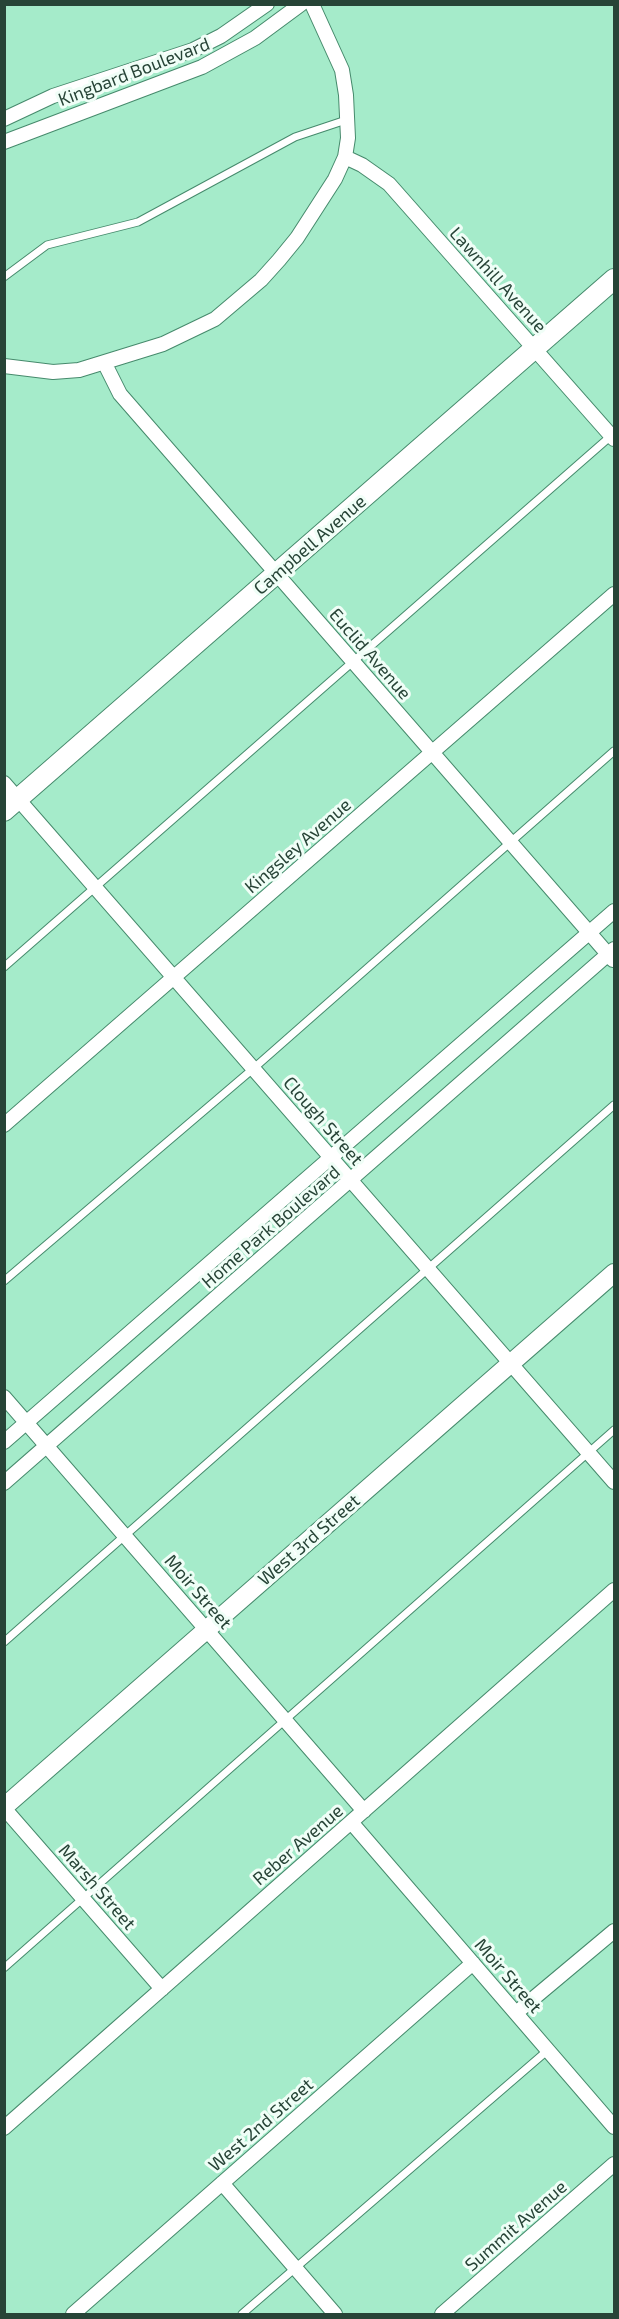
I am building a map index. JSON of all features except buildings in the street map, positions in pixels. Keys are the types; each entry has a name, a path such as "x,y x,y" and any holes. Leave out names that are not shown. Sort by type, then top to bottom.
{"main road":[{"name":"Campbell Avenue","path":"12,805 615,279"}],"street":[{"name":"Kingbard Boulevard","path":"4,119 53,96 193,50 221,36 267,4"},
{"name":"Kingbard Boulevard","path":"4,142 202,67 255,38 301,4"},
{"path":"4,366 53,372 79,370 105,364 185,335 215,319 237,302 261,280 297,238 345,157 348,119 342,70 312,4"},
{"name":"Lawnhill Avenue","path":"345,157 362,165 388,184 614,436"},
{"name":"Euclid Avenue","path":"105,364 120,394 589,933 612,955"},
{"name":"Kingsley Avenue","path":"4,1125 615,594"},
{"name":"Clough Street","path":"4,783 12,805 95,886 615,1482"},
{"name":"Home Park Boulevard","path":"4,1442 615,910"},
{"name":"Home Park Boulevard","path":"4,1483 612,955"},
{"name":"West 3rd Street","path":"4,1808 615,1273"},
{"name":"Moir Street","path":"4,1397 364,1811"},
{"name":"Reber Avenue","path":"4,2128 615,1590"},
{"name":"Marsh Street","path":"4,1808 162,1989"},
{"name":"Moir Street","path":"351,1822 615,2127"},
{"path":"516,2013 615,1931"},
{"name":"West 2nd Street","path":"73,2314 473,1963"},
{"name":"Summit Avenue","path":"442,2314 615,2164"},
{"path":"222,2184 336,2314"}],"lane":[{"path":"4,277 46,245 138,222 295,137 348,119"},
{"path":"4,967 614,436"},
{"path":"4,1281 254,1068 615,751"},
{"path":"4,1642 615,1105"},
{"path":"4,1968 615,1430"},
{"path":"242,2314 548,2050"}]}
